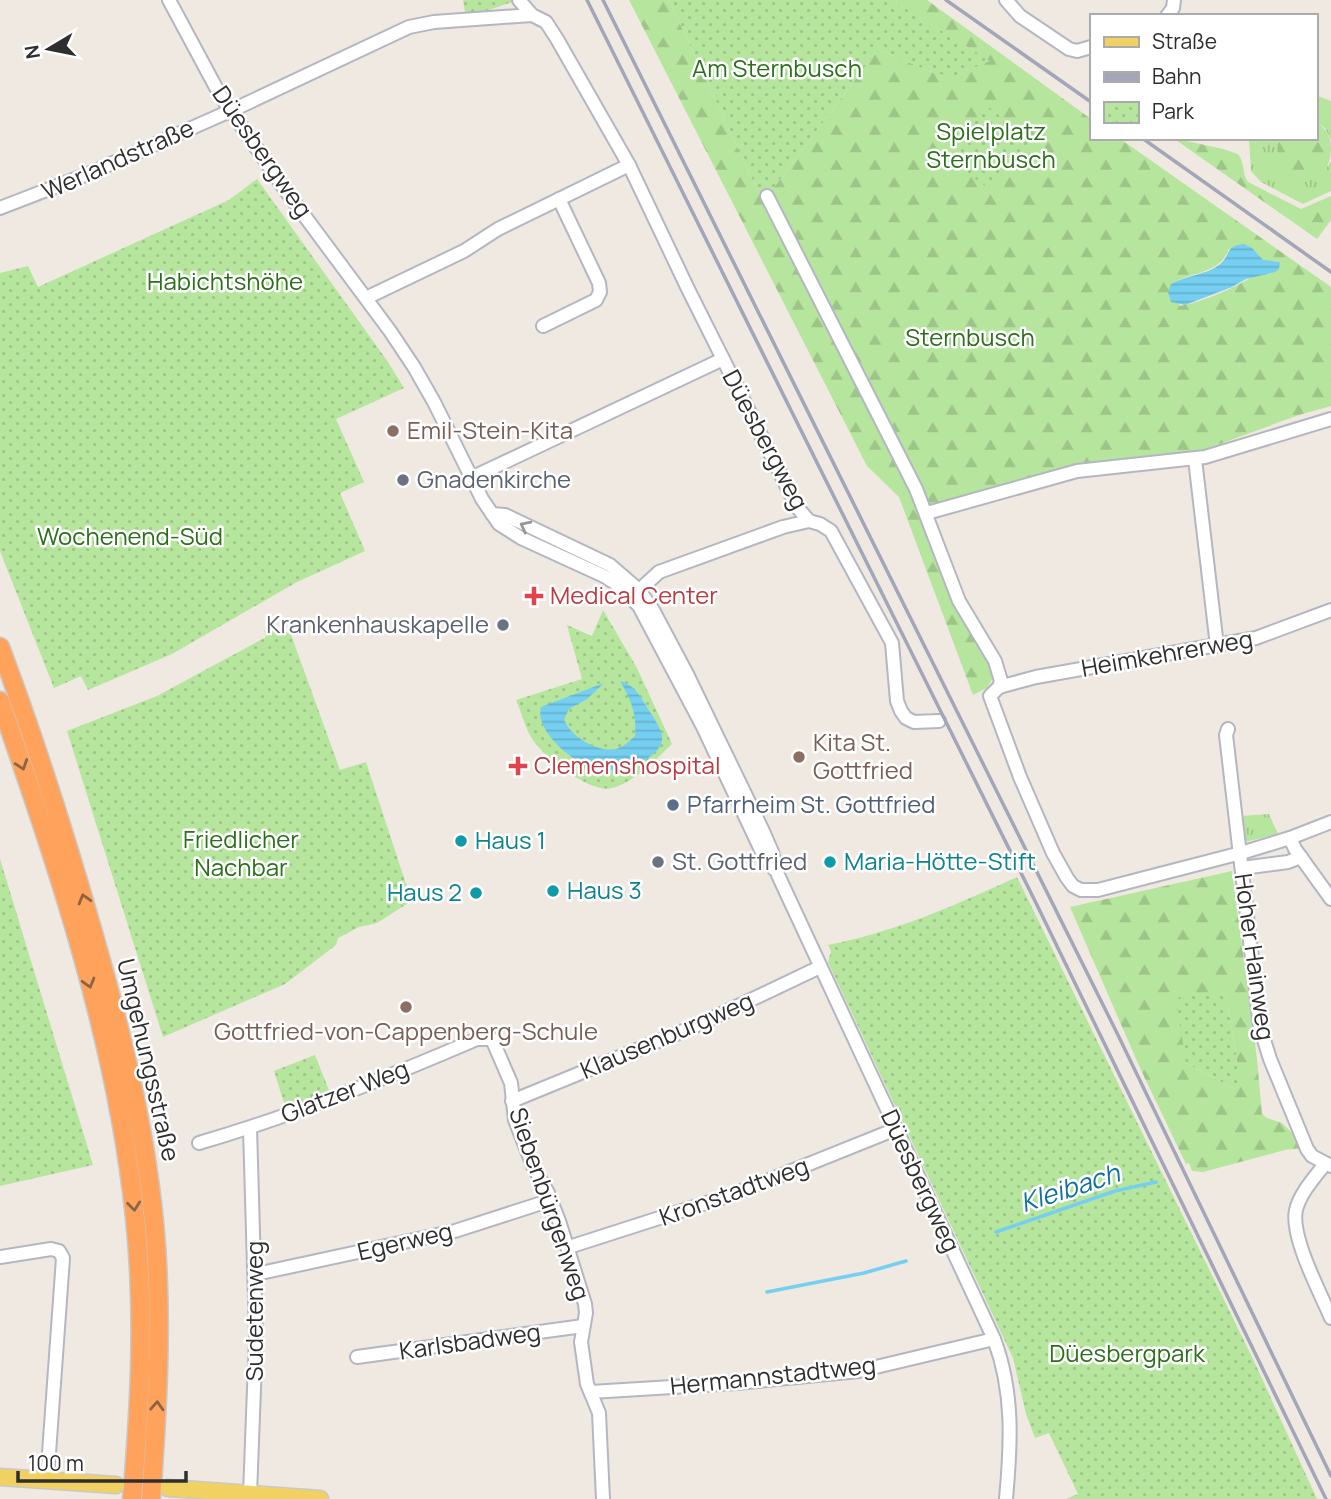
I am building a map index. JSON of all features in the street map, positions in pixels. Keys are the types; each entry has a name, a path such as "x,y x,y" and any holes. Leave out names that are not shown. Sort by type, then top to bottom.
{"highway":[{"name":"Umgehungsstraße","path":"0,647 83,895 109,987 137,1105 150,1184 158,1277 159,1372 151,1499"},
{"name":"Umgehungsstraße","path":"0,701 75,934 108,1057 124,1132 136,1221 141,1322 132,1499"}],"main road":[{"path":"0,1477 116,1485"},
{"path":"168,1488 320,1499"}],"street":[{"name":"Düesbergweg","path":"169,0 231,111 286,191 366,298 427,390 492,514 505,515 610,565 653,610 687,674 769,846 778,875 994,1339 1004,1368 1010,1408 1011,1443 1006,1499"},
{"path":"519,0 532,15"},
{"path":"1006,0 1020,16 1069,49 1077,51 1090,47"},
{"name":"Düesbergweg","path":"532,15 546,22 557,39 629,165 797,507 809,522"},
{"name":"Werlandstraße","path":"0,208 76,180 409,27 434,22 532,15"},
{"path":"366,298 464,251 498,229 629,165"},
{"path":"767,196 927,513 959,601 995,661 1000,673 999,687 990,696 1053,853 1073,886 1090,891 1241,853 1331,822"},
{"path":"543,326 596,300 600,292 599,283 558,199"},
{"name":"Düesbergweg","path":"471,478 723,359"},
{"path":"927,513 1077,471 1195,458 1331,419"},
{"path":"1195,458 1217,646"},
{"path":"635,594 659,572 783,527 809,522 820,523 831,531 892,643 897,701 901,711 906,718 914,722 939,721"},
{"name":"Heimkehrerweg","path":"999,687 1036,677 1217,646 1278,632 1331,610"},
{"name":"Hoher Hainweg","path":"1228,729 1226,735 1260,1027 1266,1051 1307,1149 1312,1156 1328,1165"},
{"path":"1290,838 1331,899"},
{"path":"1242,868 1288,862 1301,857"},
{"name":"Klausenburgweg","path":"512,1101 700,1024 820,967"},
{"name":"Siebenbürgenweg","path":"489,1037 495,1042 511,1083 514,1120 536,1173 551,1200 569,1247 585,1304 581,1342 587,1384 599,1413 603,1499"},
{"name":"Glatzer Weg","path":"199,1143 250,1128 365,1086 477,1039 489,1037"},
{"name":"Sudetenweg","path":"250,1128 256,1274 256,1374 250,1493"},
{"name":"Kronstadtweg","path":"569,1247 734,1194 896,1129"},
{"path":"1328,1165 1300,1201 1296,1208 1295,1222 1298,1239 1331,1318"},
{"name":"Egerweg","path":"256,1274 455,1231 551,1200"},
{"path":"0,1257 51,1249 59,1251 63,1258 47,1481"},
{"name":"Karlsbadweg","path":"357,1357 583,1325"},
{"name":"Hermannstadtweg","path":"591,1392 737,1383 859,1371 994,1339"}],"green space":[{"path":"463,0 515,1 483,12 465,12"},
{"name":"Sternbusch","path":"629,0 669,0 763,202 876,52 882,51 934,73 989,61 892,0 927,0 1090,118 1090,140 1122,140 1331,287 1331,406 1198,452 928,507 915,506 956,608 980,643 991,665 993,678 987,688 973,695 899,497 867,466","holes":["1229,249 1265,261 1277,261 1231,288 1180,306 1171,284 1219,264"]},
{"name":"Am Sternbusch","path":"669,0 892,0 990,61 953,76 934,73 882,51 876,52 763,202"},
{"path":"1317,96 1331,101 1331,140 1325,128 1317,122"},
{"name":"Spielplatz Sternbusch","path":"987,106 1034,142 988,188 946,158"},
{"path":"1317,123 1329,136 1331,148 1328,163 1322,174 1312,179 1302,180 1291,176 1283,168 1278,155 1278,140 1317,140"},
{"path":"1176,140 1238,154 1248,182 1301,209 1331,196 1331,220 1317,239"},
{"path":"1249,140 1278,140 1277,147 1325,170 1331,161 1331,191 1303,204 1261,182 1251,171"},
{"path":"257,179 404,388 336,419 364,482 340,493 365,551 297,582 172,654 88,690 81,676 54,688 0,551 0,273 28,266 38,287 229,200"},
{"path":"603,610 637,668 672,744 629,781 612,788 593,786 582,781 542,750 529,734 516,700 582,679 567,625 592,636"},
{"name":"Friedlicher Nachbar","path":"275,625 278,632 284,629 287,633 290,632 340,770 366,762 406,884 416,898 377,923 359,927 338,938 336,945 285,984 163,1037 67,731 157,696 266,637 264,630"},
{"path":"1269,814 1278,834 1245,842 1241,816"},
{"path":"0,859 93,1165 0,1186"},
{"path":"1232,871 1262,1114 1282,1123 1301,1142 1301,1148 1203,1172 1192,1171 1189,1163 1186,1164 1140,1068 1070,907","holes":["1225,991 1239,1087 1235,1089 1186,1063"]},
{"name":"Düesbergpark","path":"1017,877 1253,1359 1317,1499 1066,1499 1078,1494 1049,1433 1035,1438 1026,1414 1013,1358 828,962 831,951 828,945 901,925"},
{"path":"1225,991 1236,1053 1240,1087 1237,1090 1186,1063 1176,998"},
{"path":"315,1055 330,1093 286,1109 274,1071"}],"water":[{"path":"1244,244 1263,260 1280,262 1279,269 1246,279 1185,305 1171,302 1168,292 1171,284 1214,268 1233,247"},
{"path":"620,681 631,686 639,695 659,727 662,740 659,747 645,760 625,768 598,770 579,762 550,737 541,717 541,707 604,683 587,699 569,709 564,719 572,731 585,742 609,750 619,748 635,736 632,707"}],"waterway":[{"name":"Kleibach","path":"996,1232 1115,1191 1156,1182"},
{"name":"Kleibach","path":"767,1292 864,1273 906,1261"}],"railway":[{"path":"587,0 1036,903 1326,1499"},
{"path":"603,0 1117,1033 1331,1476"},
{"path":"946,0 1090,101"},
{"path":"1145,140 1331,272"}],"place":[{"name":"Emil-Stein-Kita","path":"393,431"},
{"name":"Gnadenkirche","path":"403,480"},
{"name":"Medical Center","path":"534,596"},
{"name":"Krankenhauskapelle","path":"503,625"},
{"name":"Kita St. Gottfried","path":"799,757"},
{"name":"Clemenshospital","path":"518,766"},
{"name":"Pfarrheim St. Gottfried","path":"673,805"},
{"name":"Haus 1","path":"461,841"},
{"name":"St. Gottfried","path":"658,862"},
{"name":"Maria-Hötte-Stift","path":"830,862"},
{"name":"Haus 3","path":"553,891"},
{"name":"Haus 2","path":"476,893"},
{"name":"Gottfried-von-Cappenberg-Schule","path":"406,1007"}],"park label":[{"name":"Habichtshöhe","path":"225,282"},
{"name":"Wochenend-Süd","path":"130,537"}]}
